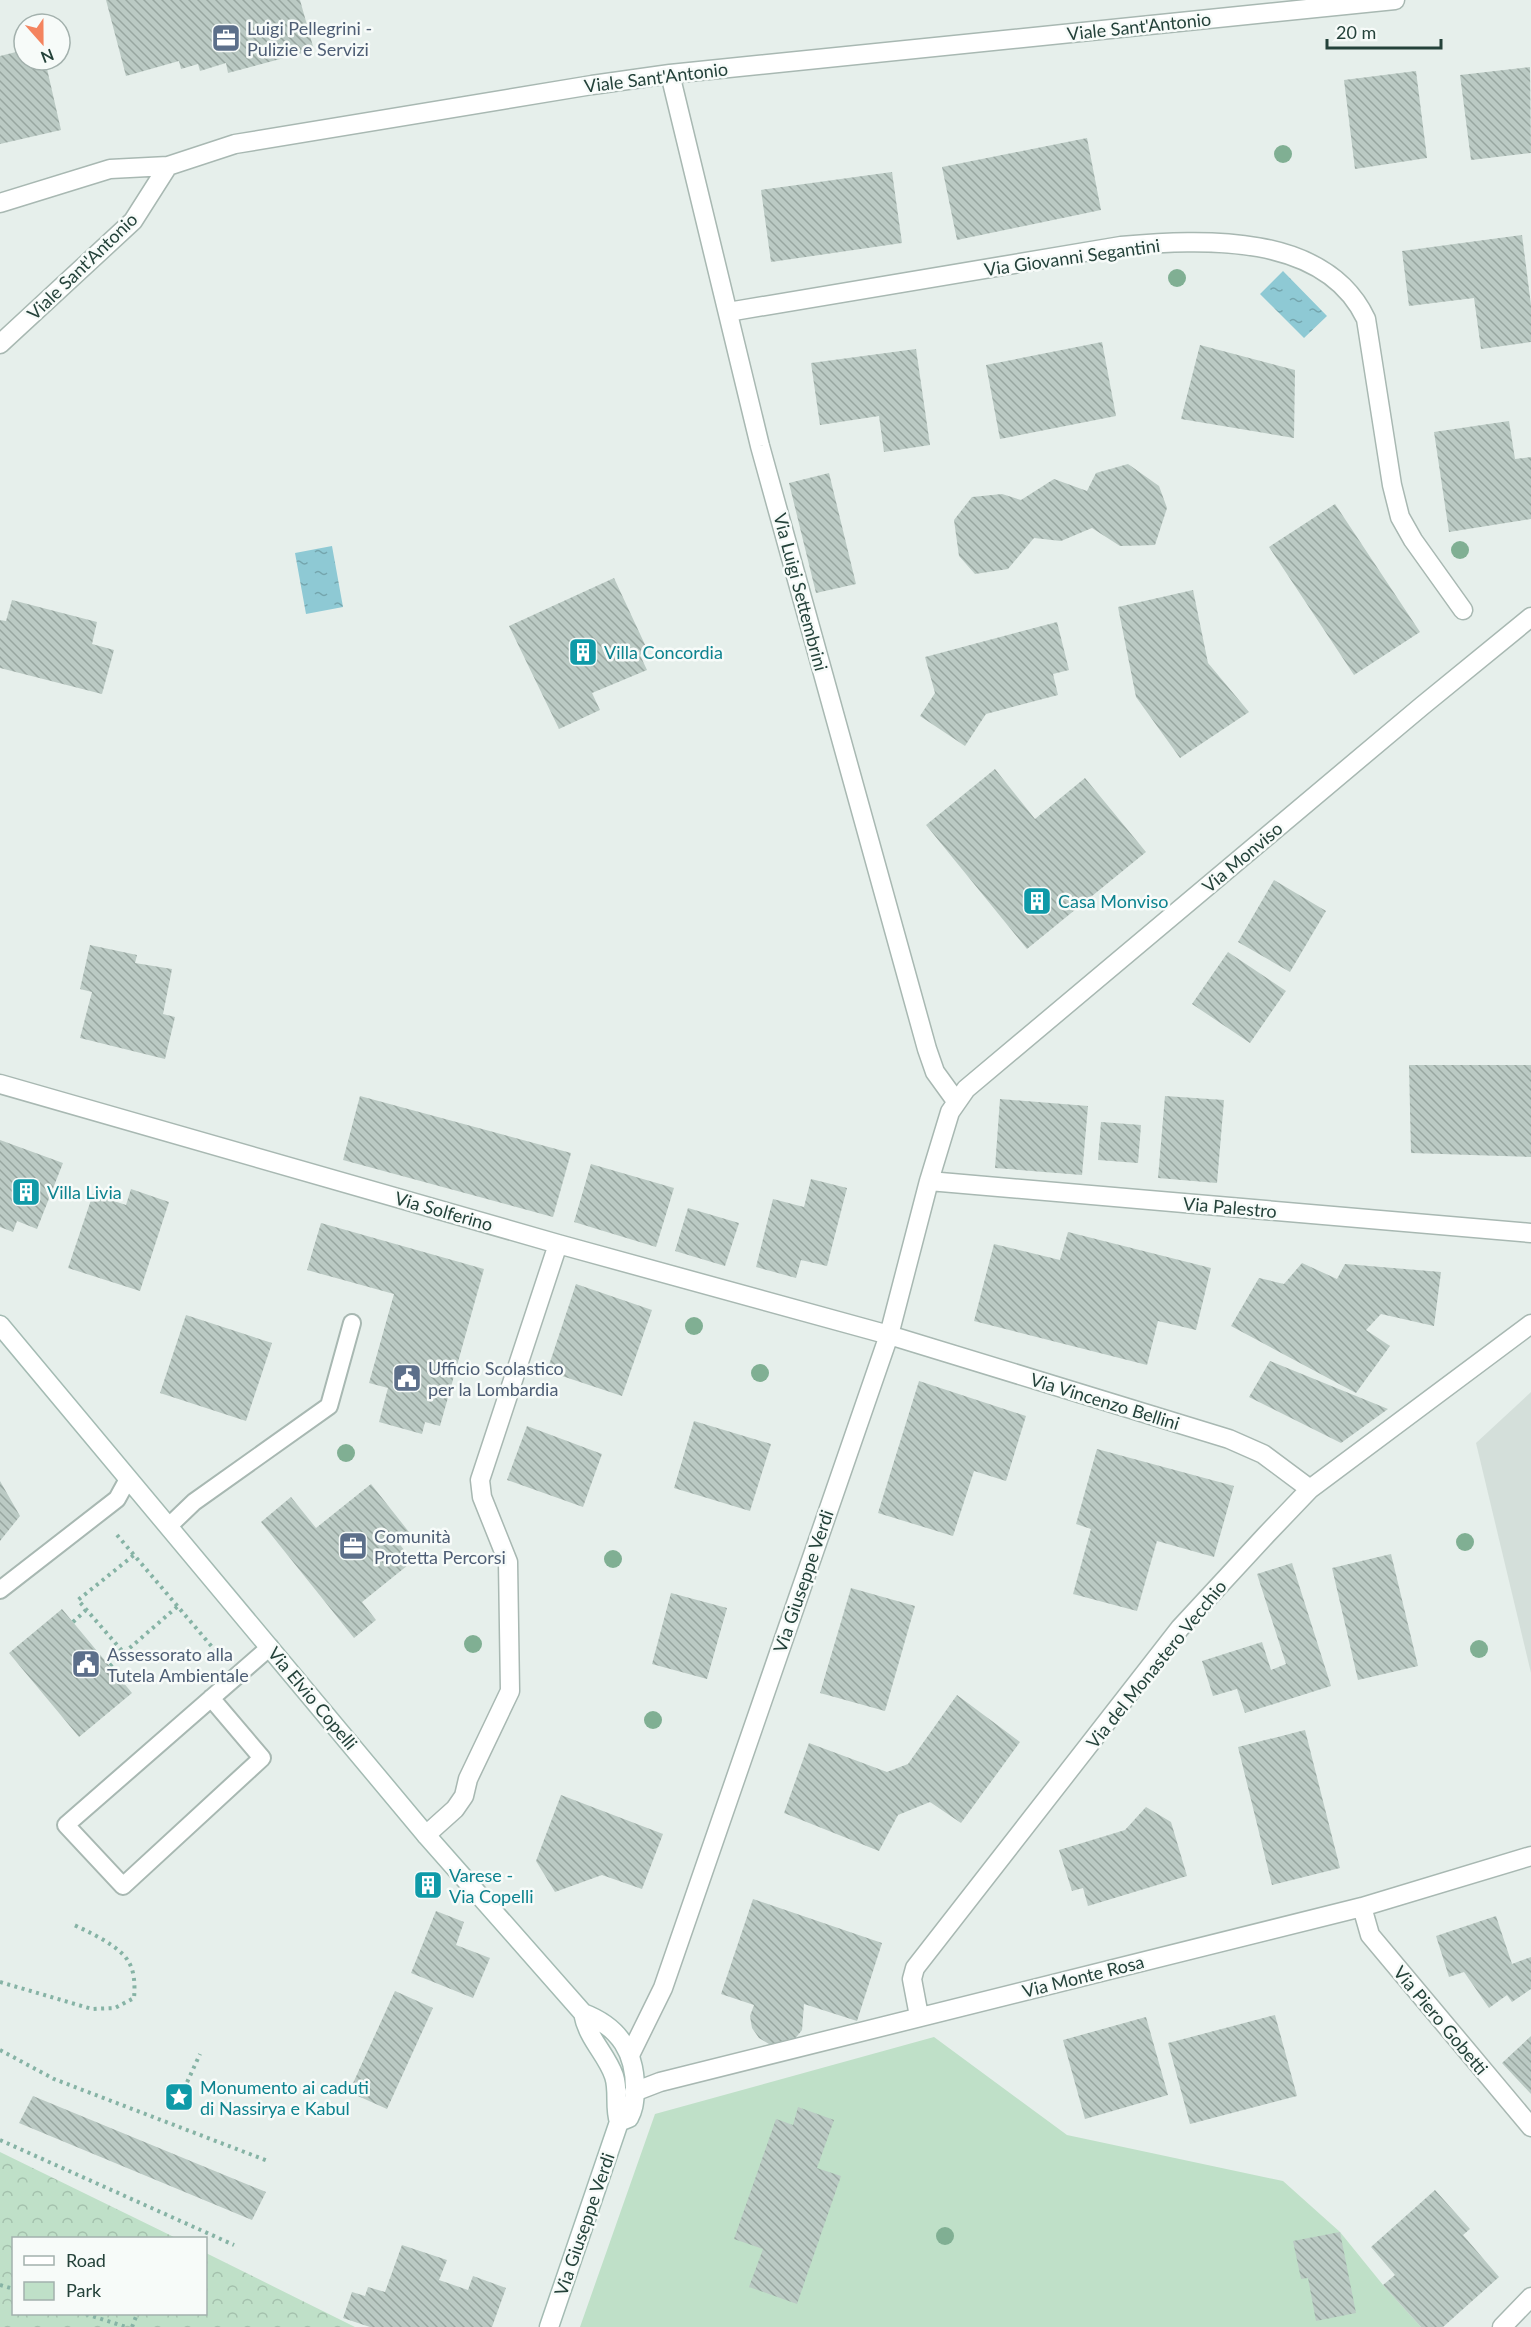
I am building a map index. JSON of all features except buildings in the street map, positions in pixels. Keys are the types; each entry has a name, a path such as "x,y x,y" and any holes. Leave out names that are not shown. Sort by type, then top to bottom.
{"street":[{"name":"Viale Sant'Antonio","path":"0,344 133,221 168,166 235,144 670,74 1395,0"},
{"name":"Via Luigi Settembrini","path":"670,74 760,446 927,1049 935,1072 956,1101"},
{"path":"0,203 110,169 168,166"},
{"name":"Via Giovanni Segantini","path":"728,312 1121,246 1163,242 1206,243 1249,246 1290,254 1332,278 1359,304 1369,332 1390,475 1400,517 1413,540 1463,610"},
{"name":"Via Monviso","path":"956,1101 975,1082 1403,721 1531,617"},
{"name":"Via Solferino","path":"0,1084 558,1244 889,1335"},
{"name":"Via Giuseppe Verdi","path":"630,2055 663,1988 889,1335 929,1181 950,1112 956,1101"},
{"name":"Via Palestro","path":"929,1181 1531,1233"},
{"path":"426,1835 455,1809 464,1796 468,1779 510,1691 509,1566 482,1497 480,1480 558,1244"},
{"name":"Via del Monastero Vecchio","path":"920,2016 912,1979 915,1968 1180,1628 1310,1489 1531,1324"},
{"name":"Via Elvio Copelli","path":"0,1325 426,1835 583,2013 608,2027 626,2046 636,2076 635,2106 629,2118 619,2122 616,2113 617,2088 614,2077 586,2028 583,2013"},
{"name":"Via Vincenzo Bellini","path":"889,1335 1228,1439 1263,1454 1310,1489"},
{"name":"Via Monte Rosa","path":"634,2092 660,2082 1362,1907 1531,1856"},
{"name":"Via Piero Gobetti","path":"1362,1907 1370,1935 1531,2127"},
{"name":"Via Giuseppe Verdi","path":"549,2327 619,2122"},
{"path":"1502,2327 1531,2297"}],"lane":[{"path":"169,1526 194,1502 329,1406 352,1323"},
{"path":"0,1590 117,1499 128,1479"},
{"path":"211,1698 262,1758 123,1886 66,1825 211,1698 270,1647"}],"path":[{"path":"124,1653 78,1600 134,1555 237,1676"},
{"path":"110,1666 177,1606"},
{"path":"73,1622 86,1610"},
{"path":"0,1982 92,2009 115,2008 134,1998 135,1984 128,1960 106,1941 72,1924"},
{"path":"0,2050 54,2079 268,2161"},
{"path":"184,2089 200,2054"},
{"path":"0,2140 234,2245"},
{"path":"92,2315 126,2327"}],"shaded area":[{"path":"1531,1392 1531,1673 1476,1443"}],"green space":[{"path":"934,2037 1067,2135 1283,2181 1340,2232 1421,2327 580,2327 655,2114"},
{"path":"0,2152 174,2237 12,2237 12,2315 207,2315 207,2253 355,2327 0,2327"}],"water":[{"path":"1283,271 1327,316 1304,338 1260,294"},
{"path":"332,546 343,607 306,614 295,553"}],"place":[{"name":"Luigi Pellegrini - Pulizie e Servizi","path":"226,38"},
{"name":"Villa Concordia","path":"583,652"},
{"name":"Casa Monviso","path":"1037,901"},
{"name":"Villa Livia","path":"26,1192"},
{"name":"Ufficio Scolastico per la Lombardia","path":"407,1378"},
{"name":"Comunità Protetta Percorsi","path":"353,1546"},
{"name":"Assessorato alla Tutela Ambientale","path":"86,1664"},
{"name":"Varese - Via Copelli","path":"428,1885"},
{"name":"Monumento ai caduti di Nassirya e Kabul","path":"179,2097"}]}
